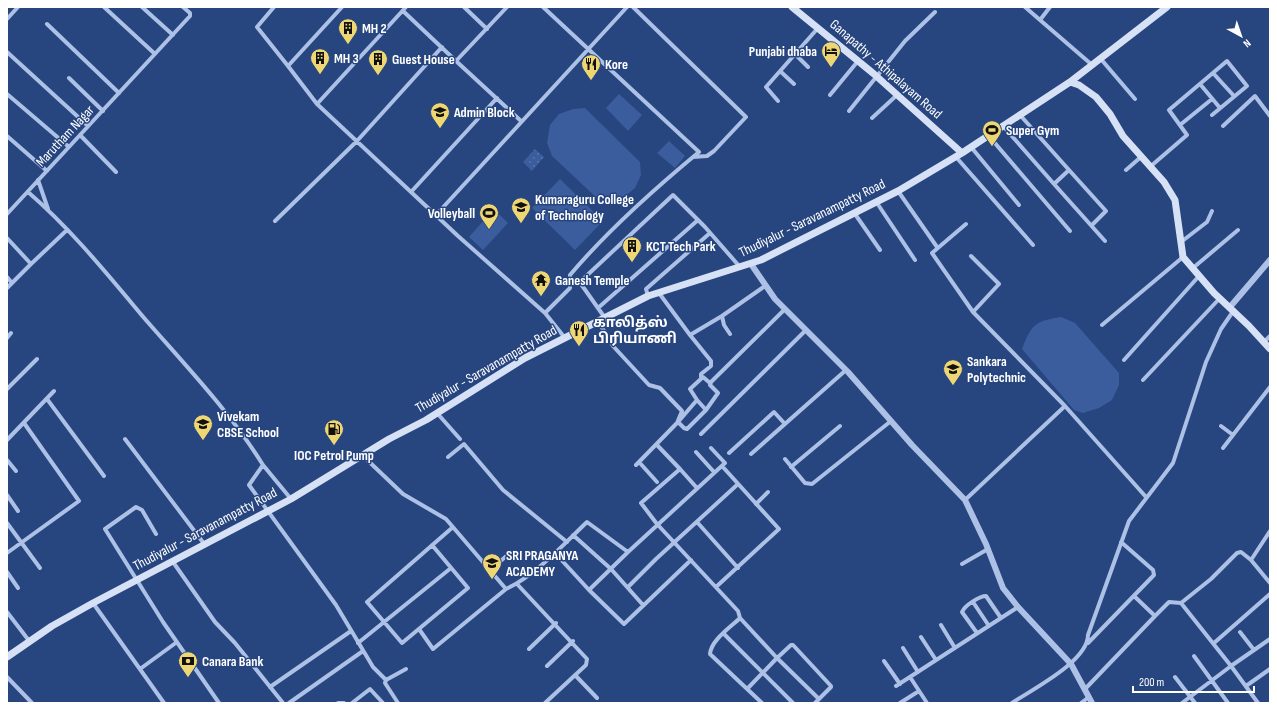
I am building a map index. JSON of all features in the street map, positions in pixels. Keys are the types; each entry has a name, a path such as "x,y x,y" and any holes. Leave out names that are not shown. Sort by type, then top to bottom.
{"main road":[{"name":"Ganapathy - Athipalayam Road","path":"792,7 876,76 959,155"},
{"name":"Thudiyalur - Saravanampatty Road","path":"7,657 93,603 291,499 362,455 437,413 525,358 648,296 751,264 877,203 959,155 1070,82 1091,64 1167,7"},
{"path":"1070,82 1079,85 1096,97 1110,114 1123,136 1164,182 1175,200 1183,257 1199,276 1270,349"}],"street":[{"path":"7,19 18,7"},
{"path":"104,7 155,54"},
{"path":"142,7 173,35"},
{"name":"Marutham Nagar","path":"7,214 190,16 190,13 183,7"},
{"path":"274,7 257,27 317,104 436,215 545,313 565,338"},
{"path":"288,66 342,7"},
{"path":"464,7 487,29"},
{"path":"456,61 507,7"},
{"path":"543,7 699,152 701,156"},
{"path":"436,215 521,121 628,7"},
{"path":"633,7 746,117 714,151 707,156 694,156"},
{"path":"1025,7 1091,64"},
{"path":"1040,20 1050,7"},
{"path":"317,104 404,9 456,61 521,121"},
{"path":"850,111 905,41 935,12"},
{"path":"47,24 119,93"},
{"path":"778,100 767,90 766,87 818,27"},
{"path":"275,221 357,140 442,47"},
{"path":"7,52 88,126"},
{"path":"795,54 808,67"},
{"path":"1099,58 1135,99"},
{"path":"830,95 858,61"},
{"path":"1151,166 1187,135 1169,111 1227,61 1247,86 1212,115"},
{"path":"780,71 794,84"},
{"path":"1213,73 1234,96"},
{"path":"69,78 103,111"},
{"path":"1200,84 1220,108"},
{"path":"7,94 69,147"},
{"path":"872,118 897,95"},
{"path":"1222,126 1255,96 1270,116"},
{"path":"411,192 496,98"},
{"path":"1180,125 1212,99"},
{"path":"1020,115 1106,211 1092,225"},
{"path":"1003,126 1105,240"},
{"path":"80,135 116,172"},
{"path":"7,136 46,171"},
{"path":"988,136 1070,231"},
{"path":"971,147 1019,205"},
{"path":"545,313 570,288 570,275 586,257 652,191 699,152"},
{"path":"959,155 1033,245"},
{"path":"1126,170 1142,156"},
{"path":"1054,184 1069,170"},
{"path":"38,180 48,209"},
{"path":"898,191 937,247"},
{"path":"28,192 48,209 67,230 208,392 249,442 263,465 291,499"},
{"path":"605,318 581,284 582,280 673,195 698,220 740,267"},
{"path":"877,203 915,260"},
{"path":"1181,242 1207,222 1212,211"},
{"path":"855,214 880,250"},
{"path":"598,308 698,220"},
{"path":"966,224 937,247 932,253 973,312 1065,406 1146,497"},
{"path":"7,288 67,230"},
{"path":"1193,268 1238,230"},
{"path":"648,296 646,290 710,233"},
{"path":"7,238 31,264"},
{"path":"971,256 999,284 973,312"},
{"path":"1102,325 1183,257"},
{"path":"1088,643 1088,635 1129,521 1172,462 1206,362 1221,329 1232,309 1270,260"},
{"path":"751,264 765,286 785,309 846,370 891,421 965,500 988,549 1003,588 1018,607 1071,664 1086,688 1092,703"},
{"path":"1124,360 1199,276"},
{"path":"7,277 12,283"},
{"path":"690,335 722,316 765,286"},
{"path":"658,292 711,361 711,366 701,374 701,377 690,389 706,410"},
{"path":"1143,380 1221,298"},
{"path":"710,383 785,309"},
{"path":"722,316 724,325 730,334"},
{"path":"598,322 614,346 649,385 660,388 682,412 677,423 657,445 637,463 657,482"},
{"path":"700,434 806,330"},
{"path":"7,338 11,333"},
{"path":"1264,342 1270,336"},
{"path":"7,389 37,359"},
{"path":"751,454 846,370"},
{"path":"697,400 678,422 687,429 706,410 718,393 704,377 701,377"},
{"path":"1223,448 1270,387"},
{"path":"7,440 54,391"},
{"path":"47,399 104,476"},
{"path":"965,500 1065,406"},
{"path":"730,453 774,412 785,424"},
{"path":"437,413 460,439"},
{"path":"785,459 805,483 812,484 891,421"},
{"path":"7,554 79,501 24,423"},
{"path":"791,467 840,426"},
{"path":"1221,426 1233,435"},
{"path":"125,439 205,545"},
{"path":"448,457 464,444 503,490 567,542"},
{"path":"657,445 697,488"},
{"path":"589,590 657,524 722,466 725,462 711,448"},
{"path":"696,452 714,472"},
{"path":"362,455 403,494 446,519 506,589"},
{"path":"7,460 16,471"},
{"path":"263,465 249,485 336,605 373,667 386,680"},
{"path":"716,588 779,529 722,466"},
{"path":"680,469 641,503 657,524 738,611 740,618 777,658 819,699"},
{"path":"628,587 674,542 738,484"},
{"path":"756,504 768,492"},
{"path":"7,495 18,510"},
{"path":"156,534 142,510 136,507 105,527 106,532 218,703"},
{"path":"420,629 433,649 506,589 517,584 567,542 587,522 628,552"},
{"path":"696,522 738,568"},
{"path":"7,523 40,568"},
{"path":"432,545 468,588 402,643 367,602 432,545 453,527"},
{"path":"1251,560 1270,531"},
{"path":"574,535 611,569 643,606"},
{"path":"1012,703 1071,664 1088,643 1154,575 1153,570 1121,542"},
{"path":"962,564 988,549"},
{"path":"1086,688 1169,602 1181,602 1211,580 1237,553 1241,552 1251,560 1270,583"},
{"path":"490,570 510,553"},
{"path":"554,553 624,624 691,560"},
{"path":"173,562 215,622 235,643 283,703"},
{"path":"358,643 385,623 451,568"},
{"path":"7,572 18,588"},
{"path":"517,584 588,659 586,665 545,703"},
{"path":"1214,643 1270,594"},
{"path":"977,633 962,612 965,607 982,596 986,596 1001,618"},
{"path":"1134,596 1154,616"},
{"path":"973,602 989,626"},
{"path":"1181,602 1214,643 1258,703"},
{"path":"93,603 164,703"},
{"path":"884,661 898,685 1018,607"},
{"path":"7,612 30,642"},
{"path":"740,618 710,649 710,654 762,703"},
{"path":"529,649 556,624"},
{"path":"941,625 955,648"},
{"path":"270,687 351,631"},
{"path":"1240,632 1254,650"},
{"path":"724,634 793,703"},
{"path":"921,637 936,660"},
{"path":"1182,703 1270,638"},
{"path":"547,666 572,641"},
{"path":"140,669 177,642"},
{"path":"749,687 777,658 791,645 793,645 831,686 815,703"},
{"path":"903,648 918,672"},
{"path":"289,703 363,651"},
{"path":"1194,656 1228,703"},
{"path":"386,680 406,669"},
{"path":"1246,686 1270,669"},
{"path":"574,675 597,698"},
{"path":"7,677 32,703"},
{"path":"910,677 927,703"},
{"path":"1176,677 1195,703"},
{"path":"386,680 384,683 398,703"},
{"path":"352,703 370,689 383,703"},
{"path":"900,703 919,691"},
{"path":"1081,703 1089,697"},
{"path":"338,703 344,703"}],"shaded area":[{"path":"619,94 642,115 628,131 606,108"},
{"path":"585,108 640,162 641,175 635,188 624,197 612,201 599,200 552,156 547,143 550,125 559,114 573,109"},
{"path":"669,141 685,156 675,168 657,153"},
{"path":"535,149 544,157 532,171 523,162"},
{"path":"560,179 603,221 575,250 532,208"},
{"name":"Volleyball","path":"494,209 508,223 483,250 469,237"},
{"path":"1061,317 1075,323 1119,373 1119,385 1112,400 1099,408 1083,413 1074,410 1022,349 1031,329 1045,320"}],"place":[{"name":"MH 2","path":"348,45"},
{"name":"Punjabi dhaba","path":"831,68"},
{"name":"MH 3","path":"320,75"},
{"name":"Guest House","path":"378,76"},
{"name":"Kore","path":"591,81"},
{"name":"Admin Block","path":"440,129"},
{"name":"Super Gym","path":"992,147"},
{"name":"Kumaraguru College of Technology","path":"521,224"},
{"name":"Volleyball","path":"489,230"},
{"name":"KCT Tech Park","path":"632,263"},
{"name":"Ganesh Temple","path":"541,297"},
{"name":"காலித்ஸ் பிரியாணி","path":"579,347"},
{"name":"Sankara Polytechnic","path":"953,386"},
{"name":"Vivekam CBSE School","path":"203,441"},
{"name":"IOC Petrol Pump","path":"334,446"},
{"name":"SRI PRAGANYA ACADEMY","path":"492,580"},
{"name":"Canara Bank","path":"188,678"}]}
